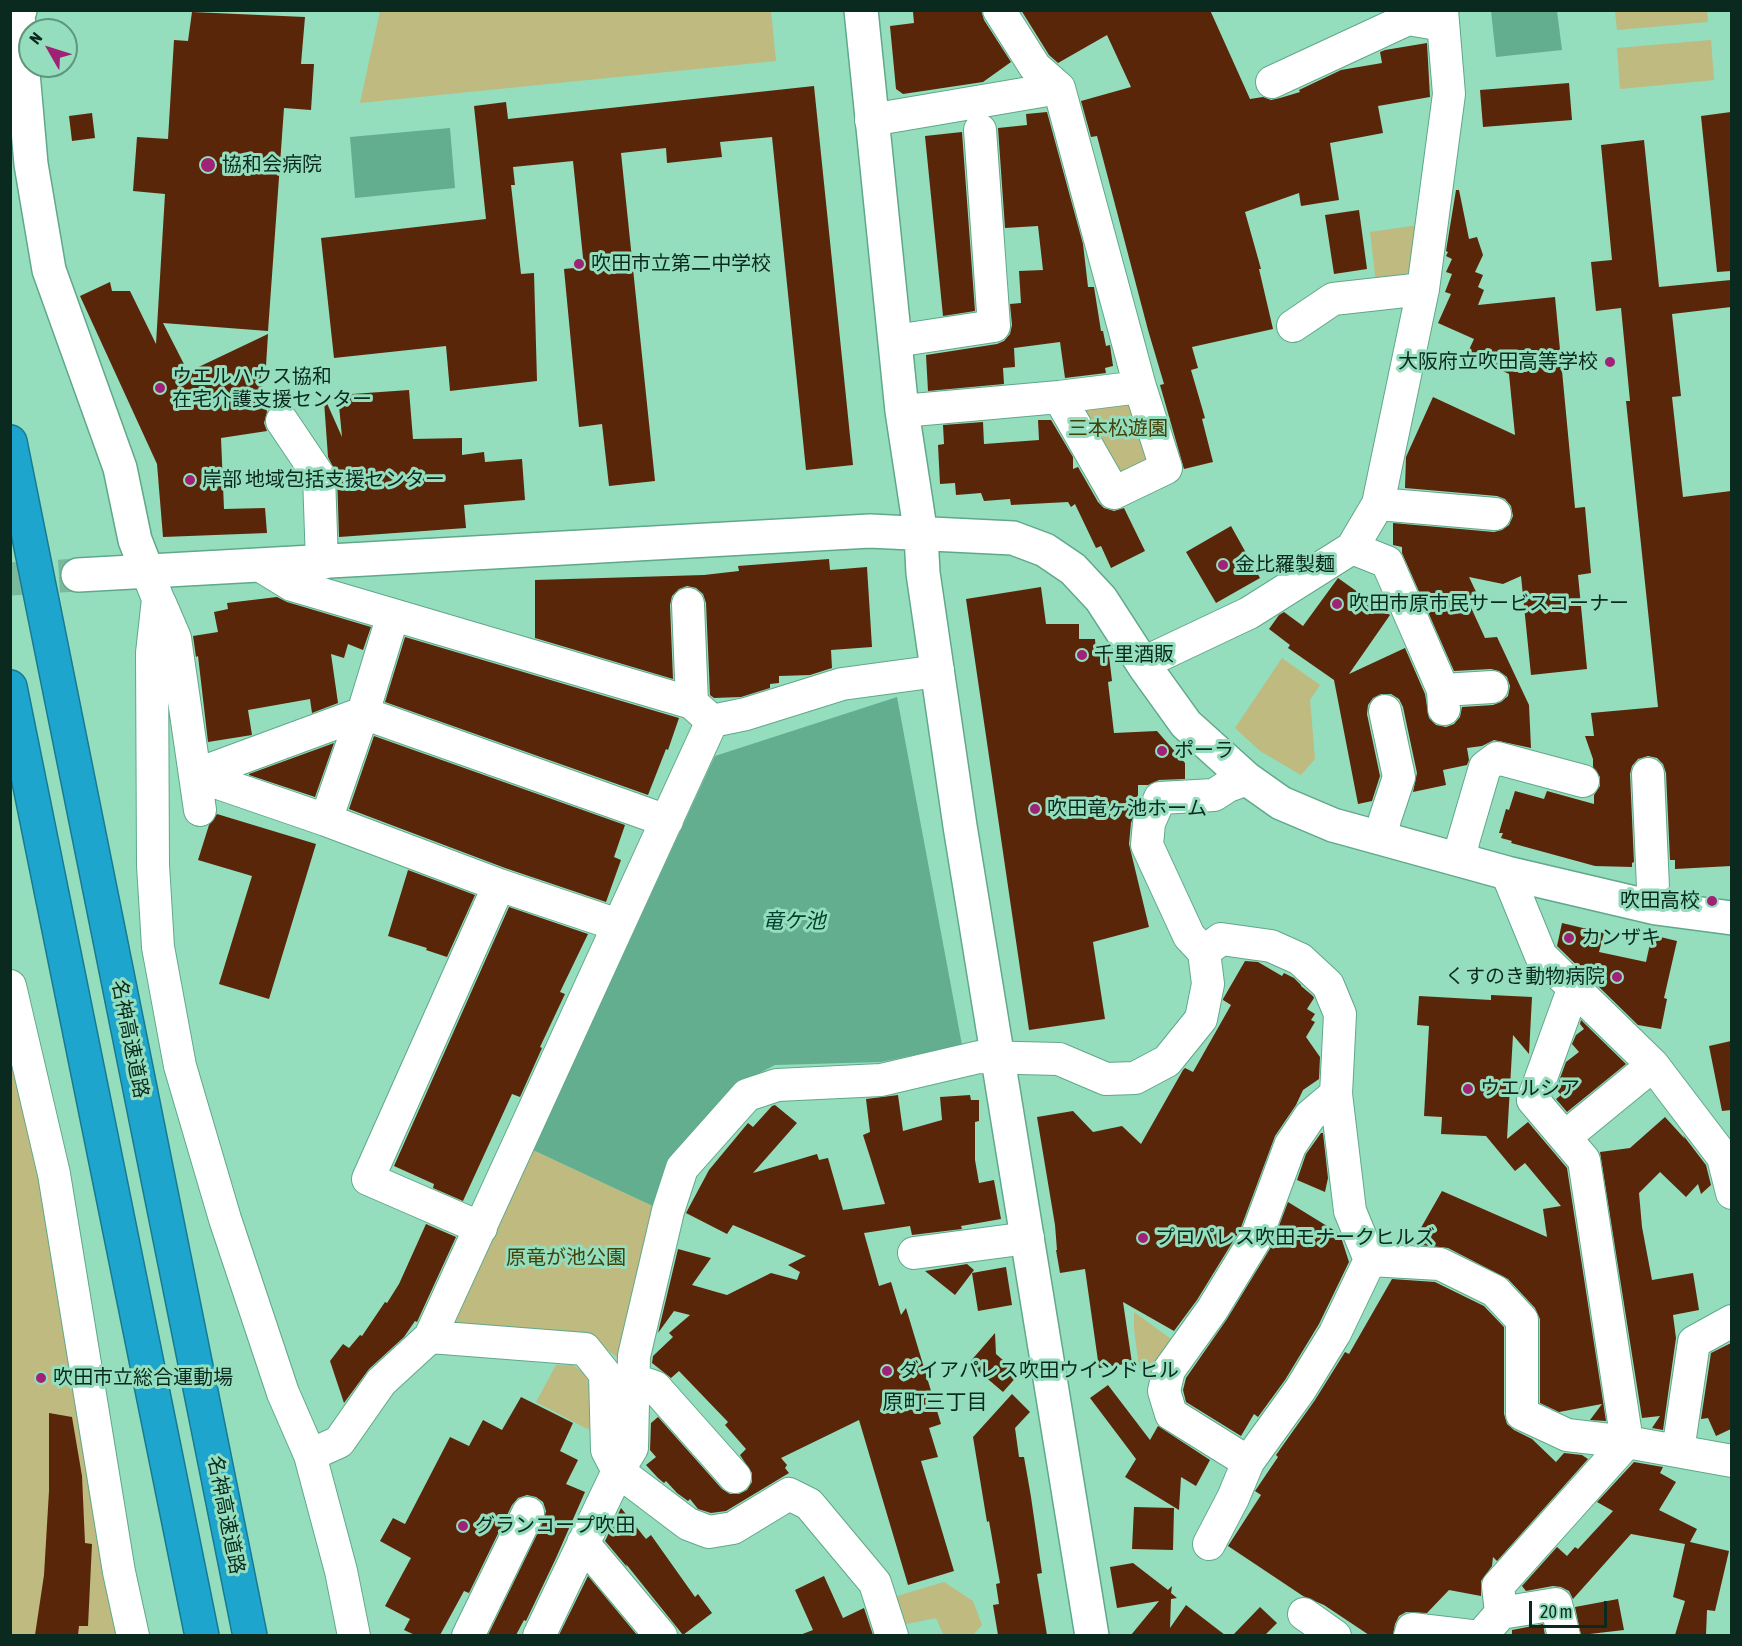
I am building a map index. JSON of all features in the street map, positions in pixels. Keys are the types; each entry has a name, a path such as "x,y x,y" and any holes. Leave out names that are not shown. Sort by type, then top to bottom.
{"highway":[{"name":"名神高速道路","path":"10,442 250,1635"},
{"path":"10,687 202,1635"},
{"path":"10,738 102,1145"}],"street":[{"path":"20,10 18,16 31,164 49,270 120,468 135,540 175,638 200,810"},
{"path":"861,10 902,411 921,535 923,573 960,826 1092,1635"},
{"path":"999,10 1035,67 1059,88 1140,387 1166,468 1114,493 1059,398"},
{"path":"1145,666 1158,656 1249,613 1352,548 1378,504 1423,289 1449,94 1443,18 1408,19 1272,82"},
{"path":"871,120 1059,88"},
{"path":"895,341 994,326 980,130"},
{"path":"1293,326 1333,299 1423,289"},
{"path":"902,411 1059,398 1140,387"},
{"path":"282,421 319,476 322,563"},
{"path":"1378,504 1495,514"},
{"path":"78,575 152,585 261,566 870,531 1013,538 1046,550 1073,569 1101,598 1186,724 1246,779 1281,803 1333,825 1507,873 1656,908 1731,918"},
{"path":"1352,548 1387,562 1444,699 1492,687"},
{"path":"261,566 291,585 702,712 746,714 842,684 938,671"},
{"path":"152,585 153,866 158,946 180,1066 225,1219 283,1393 310,1455 341,1571 354,1635"},
{"path":"310,1455 339,1442 381,1382 430,1337 618,925 668,821 702,712 688,604"},
{"path":"326,820 363,713 393,615"},
{"path":"1381,837 1400,777 1385,711"},
{"path":"195,775 363,713 668,821"},
{"path":"1461,860 1463,842 1485,767 1497,758 1583,781"},
{"path":"1648,774 1653,888 1656,908"},
{"path":"195,775 326,820 499,885 618,925"},
{"path":"538,1635 618,1471 632,1448 634,1356 668,1211 682,1168 747,1095 777,1085 881,1080 979,1057 1059,1059 1106,1079 1135,1078 1167,1061 1201,1019 1208,984 1204,952 1189,936 1147,845 1149,823 1160,798 1214,795 1246,779"},
{"path":"1507,873 1541,956 1653,1065 1727,1158 1731,1193"},
{"path":"481,1228 368,1179 499,885"},
{"path":"1204,952 1221,939 1271,946 1300,959 1328,985 1340,1014 1336,1094 1350,1211 1370,1260 1335,1333 1300,1390 1248,1462 1233,1498 1209,1544"},
{"path":"10,986 54,1174 119,1572 133,1635"},
{"path":"1574,987 1533,1100 1584,1160 1627,1443"},
{"path":"1565,1137 1653,1065"},
{"path":"1248,1462 1171,1414 1164,1391 1169,1370 1212,1310 1256,1238 1290,1146 1310,1116 1336,1094"},
{"path":"914,1253 1028,1238"},
{"path":"1370,1260 1440,1264 1495,1291 1522,1320 1522,1414 1567,1435 1731,1461"},
{"path":"1678,1451 1694,1342 1731,1321"},
{"path":"430,1337 585,1349 604,1374 607,1450 618,1471 688,1524 709,1532 732,1528 789,1494 809,1504 875,1583 892,1635"},
{"path":"635,1380 655,1388 705,1425 735,1477"},
{"path":"1564,1635 1556,1604 1491,1624 1498,1586 1627,1443"},
{"path":"468,1635 528,1513"},
{"path":"583,1543 661,1635"},
{"path":"1304,1614 1335,1635"},
{"path":"1410,1635 1412,1629 1471,1635"}],"green space":[{"path":"380,11 771,11 776,61 360,103"},
{"path":"1615,11 1707,11 1708,22 1617,30"},
{"path":"1711,40 1714,80 1620,89 1617,48"},
{"path":"1419,225 1415,265 1405,276 1376,283 1370,232"},
{"name":"三本松遊園","path":"1130,403 1152,456 1148,467 1127,477 1114,473 1082,416 1088,407"},
{"path":"1282,658 1320,685 1310,700 1315,759 1301,775 1260,751 1235,728"},
{"name":"吹田市立総合運動場","path":"10,1053 38,1176 117,1635 11,1635"},
{"name":"原竜が池公園","path":"533,1150 657,1208 620,1360 591,1336 448,1328"},
{"path":"1134,1312 1175,1342 1155,1378 1139,1367"},
{"path":"556,1365 573,1365 586,1374 592,1399 595,1433 536,1402"},
{"path":"944,1582 973,1601 982,1625 973,1635 944,1636 936,1618 902,1625 894,1597"}],"water":[{"path":"1491,11 1557,11 1562,50 1496,57"},
{"path":"450,128 455,188 355,198 350,137"},
{"name":"竜ケ池","path":"897,697 962,1045 881,1062 775,1065 735,1086 657,1208 533,1150 715,756"}],"building":[{"path":"981,10 984,20 1011,62 983,82 903,94 896,89 890,26 914,23 913,12"},
{"path":"1021,10 1210,10 1250,99 1263,97 1271,100 1300,92 1299,90 1341,70 1382,63 1380,52 1385,50 1427,43 1430,97 1378,106 1383,133 1330,143 1339,200 1301,206 1299,193 1245,212 1261,269 1259,269 1273,329 1192,347 1198,368 1191,370 1205,418 1202,419 1213,462 1184,469 1160,385 1164,384 1097,136 1091,137 1081,101 1131,87 1107,35 1058,63 1049,55"},
{"path":"192,12 305,17 301,64 314,64 311,110 284,108 268,331 163,323 188,372 268,334 266,366 260,366 263,401 265,401 267,412 264,423 267,431 221,438 224,509 265,508 267,533 163,537 157,464 80,296 110,282 112,291 130,291 156,344 165,194 133,191 137,137 168,139 174,40 188,41"},
{"path":"1569,83 1572,120 1483,127 1480,90"},
{"path":"814,86 853,465 806,470 772,137 720,142 722,157 667,163 666,148 621,153 655,481 609,486 602,424 579,427 564,269 584,267 573,161 513,167 515,185 511,185 521,274 534,273 537,381 450,391 446,346 334,358 321,238 486,219 474,106 506,102 508,119"},
{"path":"1047,112 1083,244 1088,287 1094,287 1101,331 1103,331 1106,346 1110,345 1113,366 1105,368 1106,373 1065,378 1060,342 1014,348 1015,367 1003,368 1004,384 928,391 926,355 1004,341 1010,334 1012,325 1010,304 1021,303 1019,271 1043,270 1038,226 1005,228 998,128 1027,125 1026,114"},
{"path":"1731,112 1731,271 1717,272 1701,116"},
{"path":"92,113 95,138 72,141 69,116"},
{"path":"962,132 975,311 943,316 925,136"},
{"path":"1644,140 1659,287 1731,280 1731,307 1672,314 1681,396 1672,397 1683,497 1731,491 1731,866 1675,869 1675,860 1670,860 1666,773 1663,764 1657,758 1648,756 1638,759 1632,766 1630,774 1634,862 1632,867 1595,866 1511,843 1512,841 1501,838 1503,833 1499,833 1506,809 1509,810 1515,791 1544,799 1547,791 1594,804 1594,795 1600,786 1600,777 1593,767 1593,759 1585,736 1594,736 1591,713 1658,707 1626,401 1630,401 1621,308 1596,311 1591,262 1612,260 1601,145"},
{"path":"1456,190 1459,190 1469,239 1477,237 1483,255 1475,272 1483,275 1478,287 1484,290 1478,305 1555,297 1575,508 1585,507 1591,573 1578,575 1587,669 1531,675 1521,576 1503,584 1469,577 1478,596 1468,601 1485,638 1497,637 1529,705 1531,748 1494,740 1482,746 1467,748 1469,760 1467,765 1443,770 1446,785 1413,792 1417,773 1403,707 1399,699 1391,694 1381,694 1373,698 1368,705 1367,714 1380,776 1372,801 1358,804 1334,680 1288,648 1290,645 1269,629 1279,615 1284,612 1303,626 1338,578 1390,615 1349,674 1405,648 1425,694 1429,718 1436,725 1446,727 1454,724 1460,717 1462,707 1493,705 1501,702 1508,696 1510,686 1507,677 1499,671 1491,669 1454,671 1402,553 1402,547 1393,545 1393,523 1494,532 1509,525 1513,516 1511,506 1505,499 1497,496 1405,488 1406,457 1433,397 1515,435 1509,374 1467,354 1474,339 1438,323 1451,294 1445,292 1452,274 1446,272 1452,259 1446,256 1448,252 1446,251"},
{"path":"1359,210 1367,269 1334,274 1325,215"},
{"path":"409,390 413,439 462,438 462,455 484,452 485,462 522,459 525,500 464,505 466,528 339,537 337,475 328,457 324,401 342,437 338,395"},
{"path":"1038,420 1051,420 1073,457 1073,469 1078,467 1098,502 1104,508 1114,511 1124,508 1145,551 1111,568 1101,546 1096,548 1075,504 1071,507 1068,502 1011,505 1010,499 984,501 981,493 956,495 955,483 940,484 938,445 944,444 943,425 983,422 984,444 1039,440"},
{"name":"金比羅製麺","path":"1231,526 1260,578 1216,603 1186,552"},
{"path":"829,559 830,570 867,567 872,647 831,650 832,668 810,675 779,676 779,683 770,684 770,688 741,697 714,698 710,695 706,603 703,594 696,588 687,586 679,589 672,596 670,605 673,679 535,638 535,580 704,575 739,571 738,566"},
{"name":"吹田竜ヶ池ホーム","path":"1041,587 1046,624 1079,624 1079,639 1095,639 1096,654 1109,656 1112,681 1108,682 1114,733 1157,731 1185,763 1185,779 1159,780 1148,785 1138,785 1138,802 1131,823 1129,844 1149,927 1093,942 1105,1019 1029,1030 966,599"},
{"path":"277,597 371,627 363,650 348,644 344,658 331,654 338,703 312,713 310,699 248,710 252,735 208,742 198,656 196,657 193,636 218,632 214,612 228,609 227,603"},
{"path":"405,637 679,718 648,795 385,702"},
{"path":"374,736 625,825 614,857 621,860 606,902 505,868 349,809"},
{"path":"334,743 315,797 249,775 249,774"},
{"path":"217,814 316,844 269,999 219,984 252,876 198,860 209,825"},
{"path":"408,870 475,895 447,957 388,936"},
{"path":"509,907 588,934 560,992 565,994 520,1097 512,1094 463,1201 433,1188 434,1184 394,1166"},
{"path":"1562,923 1604,933 1599,952 1646,962 1652,935 1677,941 1664,998 1667,999 1661,1029 1638,1025 1557,946"},
{"path":"1245,961 1258,962 1282,976 1284,973 1294,978 1313,996 1307,1009 1315,1014 1311,1020 1315,1022 1306,1037 1320,1057 1319,1079 1303,1090 1296,1105 1275,1136 1240,1230 1197,1300 1174,1331 1123,1302 1132,1363 1099,1368 1085,1269 1060,1273 1055,1225 1037,1117 1073,1111 1093,1132 1122,1126 1141,1144 1183,1070 1185,1068 1193,1072 1231,1005 1223,999"},
{"path":"1491,995 1532,997 1529,1054 1513,1035 1507,1139 1528,1122 1567,1168 1606,1421 1590,1420 1602,1404 1559,1412 1540,1403 1540,1319 1535,1308 1508,1279 1448,1248 1421,1245 1425,1237 1418,1233 1442,1191 1547,1237 1543,1209 1561,1206 1525,1163 1515,1171 1486,1136 1441,1134 1442,1117 1424,1116 1429,1026 1417,1025 1419,996 1491,1000"},
{"path":"1581,1020 1626,1064 1567,1112 1556,1099 1561,1095 1556,1089 1566,1062 1579,1052 1572,1044 1576,1035 1584,1029 1580,1024"},
{"path":"1731,1041 1731,1110 1722,1111 1709,1046"},
{"path":"898,1095 903,1131 942,1120 940,1097 970,1095 971,1100 979,1100 979,1121 975,1122 975,1160 979,1183 994,1180 1001,1219 961,1226 962,1229 912,1235 910,1226 864,1233 879,1286 891,1282 901,1315 906,1308 941,1424 929,1428 938,1457 921,1461 954,1571 908,1585 859,1420 781,1458 787,1465 785,1468 789,1473 726,1511 711,1513 698,1509 690,1499 688,1501 677,1493 666,1481 664,1483 646,1465 656,1457 650,1450 651,1423 658,1417 722,1489 730,1494 739,1494 747,1490 752,1482 752,1473 740,1455 746,1449 725,1425 728,1422 679,1371 671,1378 652,1363 653,1356 673,1337 669,1333 690,1315 674,1311 658,1333 678,1249 711,1258 692,1285 727,1295 771,1273 797,1280 800,1272 788,1265 806,1256 733,1225 727,1234 686,1213 709,1170 748,1123 753,1127 775,1105 797,1123 753,1173 817,1154 819,1160 828,1158 843,1210 885,1204 863,1135 870,1132 866,1099"},
{"path":"1665,1117 1685,1139 1683,1135 1706,1165 1711,1185 1701,1194 1698,1184 1686,1197 1660,1172 1639,1193 1642,1227 1652,1280 1693,1273 1699,1310 1673,1315 1676,1338 1663,1430 1652,1428 1660,1416 1642,1418 1600,1152 1630,1148"},
{"path":"1323,1133 1328,1178 1325,1192 1297,1180 1306,1154"},
{"path":"1288,1202 1340,1234 1349,1262 1319,1324 1285,1380 1258,1417 1254,1414 1241,1436 1186,1402 1183,1390 1186,1378 1227,1319 1271,1247"},
{"path":"426,1224 456,1237 417,1322 415,1321 404,1337 369,1369 344,1403 330,1361 343,1344 349,1348 360,1335 362,1336 385,1302 387,1303 399,1284"},
{"path":"967,1264 974,1270 955,1295 925,1271"},
{"path":"1006,1267 1012,1305 978,1311 972,1273"},
{"path":"1392,1279 1435,1282 1484,1306 1504,1327 1504,1414 1507,1424 1532,1439 1556,1462 1564,1453 1582,1455 1588,1459 1497,1561 1493,1557 1492,1566 1481,1581 1481,1596 1449,1590 1427,1613 1406,1612 1399,1616 1393,1635 1369,1635 1324,1605 1303,1596 1228,1546 1261,1495 1255,1491 1278,1457 1276,1455 1345,1352 1349,1354"},
{"path":"995,1333 996,1354 1019,1374 1003,1392 969,1363"},
{"path":"1731,1343 1731,1429 1716,1436 1708,1418 1701,1419 1711,1353"},
{"path":"1108,1385 1150,1440 1158,1426 1210,1460 1196,1486 1181,1477 1179,1510 1125,1477 1136,1459 1090,1398"},
{"path":"1012,1394 1030,1412 1015,1428 1019,1457 1024,1457 1031,1497 1042,1573 1037,1574 1047,1635 998,1635 993,1605 999,1604 996,1584 1000,1583 973,1437"},
{"path":"521,1397 573,1423 560,1451 578,1460 566,1484 585,1492 526,1621 524,1620 516,1635 488,1635 544,1520 546,1511 543,1502 527,1495 518,1498 512,1505 469,1593 464,1591 440,1635 415,1635 404,1630 410,1619 385,1606 411,1558 380,1541 393,1518 405,1524 450,1437 469,1446 483,1420 502,1430"},
{"path":"49,1413 72,1417 82,1476 85,1543 92,1544 88,1626 79,1626 78,1635 35,1635 44,1575 49,1491"},
{"path":"1634,1462 1663,1467 1660,1473 1676,1482 1659,1510 1697,1529 1690,1542 1729,1551 1715,1611 1707,1610 1706,1635 1675,1635 1685,1601 1673,1597 1685,1544 1631,1534 1573,1599 1569,1591 1561,1587 1553,1586 1526,1591 1522,1586 1557,1547 1567,1556 1575,1547 1578,1549 1613,1511 1597,1502"},
{"path":"1134,1507 1174,1508 1173,1550 1132,1549"},
{"path":"621,1508 646,1539 651,1535 695,1597 698,1594 712,1613 683,1635 605,1541"},
{"path":"1133,1563 1168,1590 1172,1586 1171,1593 1177,1598 1171,1599 1170,1628 1186,1605 1225,1635 1131,1635 1159,1601 1117,1608 1110,1567"},
{"path":"588,1576 637,1635 559,1635"},
{"path":"824,1576 843,1618 864,1608 873,1635 800,1635 813,1630 795,1590"},
{"path":"1618,1599 1624,1630 1581,1635 1575,1607"},
{"path":"1260,1607 1277,1623 1265,1635 1233,1635"},
{"path":"1543,1624 1545,1635 1512,1635 1512,1630"}],"tunnel":[{"path":"10,579 78,575"}],"place":[{"name":"協和会病院","path":"208,165"},
{"name":"吹田市立第二中学校","path":"579,264"},
{"name":"大阪府立吹田高等学校","path":"1610,362"},
{"name":"ウエルハウス協和 在宅介護支援センター","path":"160,388"},
{"name":"岸部 地域包括支援センター","path":"190,480"},
{"name":"金比羅製麺","path":"1223,565"},
{"name":"吹田市原市民サービスコーナー","path":"1337,604"},
{"name":"千里酒販","path":"1082,655"},
{"name":"ポーラ","path":"1162,751"},
{"name":"吹田竜ヶ池ホーム","path":"1035,809"},
{"name":"吹田高校","path":"1712,901"},
{"name":"カンザキ","path":"1569,938"},
{"name":"くすのき動物病院","path":"1617,977"},
{"name":"ウエルシア","path":"1468,1089"},
{"name":"プロパレス吹田モナークヒルズ","path":"1143,1238"},
{"name":"ダイアパレス吹田ウインドヒル","path":"887,1371"},
{"name":"吹田市立総合運動場","path":"41,1378"},
{"name":"グランコープ吹田","path":"463,1526"}],"district":[{"name":"原町三丁目","path":"935,1402"}]}
